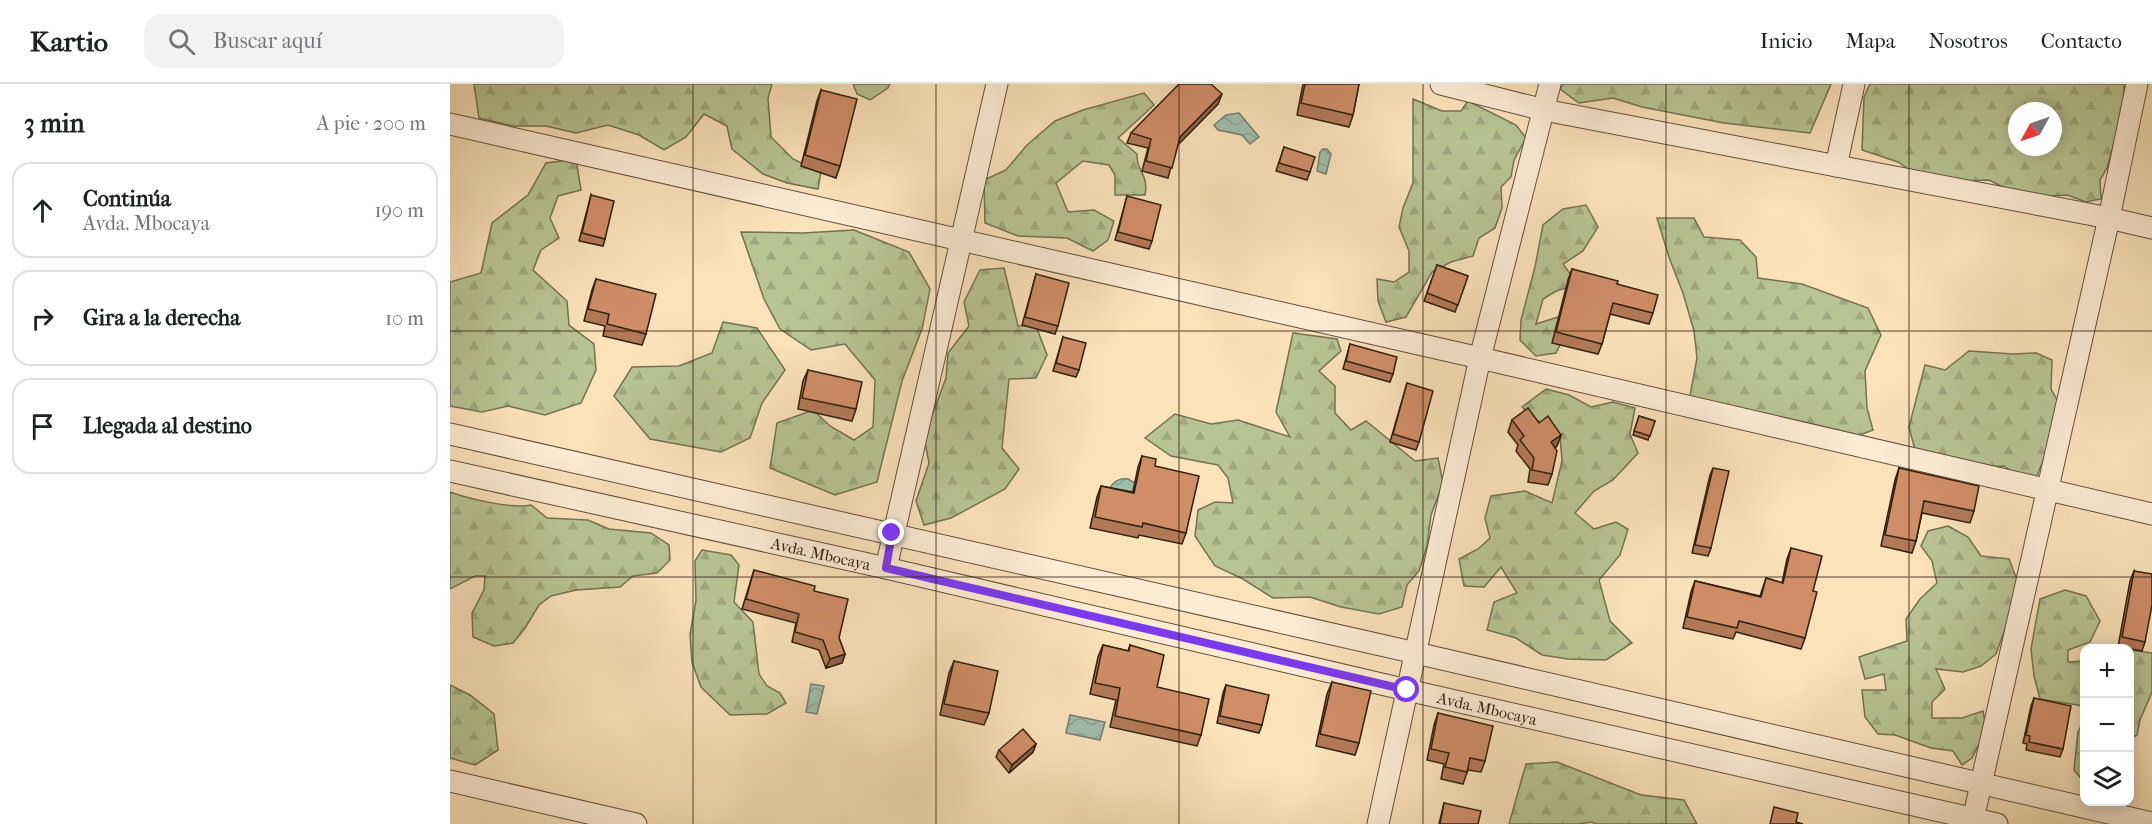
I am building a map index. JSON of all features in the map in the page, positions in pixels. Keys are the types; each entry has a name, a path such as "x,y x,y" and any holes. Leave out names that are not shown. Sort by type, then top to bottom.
{"street":[{"path":"886,568 892,533 997,84"},
{"path":"1441,84 1544,110 2152,228"},
{"path":"1378,824 1480,358 1550,84"},
{"path":"1836,166 1854,84"},
{"path":"1973,821 2137,84"},
{"path":"450,124 1480,358 2152,514"},
{"path":"450,434 1983,782 2152,823"},
{"name":"Avda. Mbocaya","path":"450,471 886,568 1973,821 1997,824"},
{"path":"450,781 636,824"}],"green space":[{"path":"474,84 772,84 768,98 771,137 793,159 821,172 818,189 787,183 763,174 732,149 727,126 704,114 686,137 664,150 639,135 608,125 576,133 546,126 513,126 479,118"},
{"path":"853,84 890,84 888,88 870,100 857,94"},
{"path":"1563,84 1831,84 1810,133 1724,123 1642,107 1613,98 1579,103 1560,89"},
{"path":"1870,84 2124,84 2124,108 2107,168 2100,180 2101,199 2086,202 2067,195 2050,196 2005,188 1989,180 1965,181 1913,172 1898,162 1862,150 1864,97"},
{"path":"1144,93 1154,105 1118,138 1137,154 1138,165 1145,182 1145,195 1115,195 1115,175 1109,165 1083,161 1056,183 1068,212 1094,210 1114,221 1108,240 1093,251 1067,238 1018,236 985,223 984,180 1006,170 1027,145 1055,121 1083,110"},
{"path":"1413,99 1442,111 1461,111 1468,101 1516,125 1526,138 1514,160 1511,177 1501,187 1502,208 1495,228 1479,238 1473,256 1451,262 1432,272 1406,317 1386,322 1378,301 1377,279 1394,282 1409,272 1409,251 1399,227 1403,208 1413,183"},
{"path":"576,159 581,190 558,196 550,218 559,238 541,250 533,270 567,301 569,325 594,344 596,370 581,403 545,415 508,406 482,412 450,406 450,282 481,273 492,223 528,195 546,163"},
{"path":"1586,205 1598,227 1583,251 1563,264 1571,275 1570,287 1556,291 1543,299 1536,324 1564,315 1564,337 1556,353 1536,356 1520,340 1521,320 1543,225 1563,209"},
{"path":"1657,218 1694,218 1704,237 1740,240 1756,257 1758,278 1802,284 1868,308 1881,335 1865,371 1867,408 1873,430 1852,438 1715,415 1690,396 1697,358 1694,331"},
{"path":"854,230 909,252 930,289 922,329 902,381 877,482 835,495 770,468 777,423 813,410 830,426 854,440 873,427 875,380 845,344 811,350 780,329 764,299 741,232 803,233"},
{"path":"1004,268 1018,326 1036,326 1047,355 1036,378 1009,379 1002,448 1019,469 1005,489 951,518 924,525 916,501 929,463 924,437 946,378 948,353 969,326 964,302 980,270"},
{"path":"723,322 757,328 785,370 762,403 750,438 721,452 650,439 614,396 632,367 679,366 712,353"},
{"path":"1293,333 1337,339 1341,351 1319,371 1335,386 1335,413 1351,430 1366,421 1415,461 1438,458 1443,483 1431,515 1427,546 1419,571 1407,585 1402,607 1379,614 1341,607 1310,597 1273,598 1243,579 1215,566 1195,536 1198,510 1215,502 1233,503 1228,478 1218,465 1171,456 1145,438 1175,414 1211,424 1238,420 1290,437 1276,412"},
{"path":"1969,351 2036,353 2052,360 2051,389 2065,414 2037,476 2022,479 2004,466 1958,469 1915,450 1909,427 1925,365 1945,370"},
{"path":"1546,389 1569,395 1591,407 1613,402 1635,408 1630,434 1638,453 1613,480 1594,491 1575,513 1594,529 1616,522 1628,529 1620,555 1599,580 1610,621 1632,643 1606,660 1568,659 1542,655 1516,638 1487,630 1494,602 1517,593 1501,567 1484,587 1464,586 1459,559 1478,549 1490,538 1485,518 1491,496 1525,491 1552,503 1562,461 1560,436 1522,407"},
{"path":"450,492 502,504 531,505 547,518 588,520 609,529 651,533 669,545 670,560 657,573 633,576 620,587 576,590 551,596 539,605 513,643 494,646 473,637 472,613 484,590 485,576 475,576 450,589"},
{"path":"1948,526 1968,537 1981,556 2009,559 2017,580 2008,621 1996,654 1981,666 1963,672 1936,669 1945,689 1932,702 1932,718 1962,718 1983,711 1986,731 1972,758 1962,765 1953,751 1931,748 1895,735 1878,734 1865,717 1862,690 1886,690 1884,674 1865,679 1859,657 1907,641 1906,619 1920,599 1937,583 1932,561 1921,546 1928,531"},
{"path":"702,550 731,555 739,565 734,602 753,622 759,674 767,686 780,693 786,703 767,714 730,715 701,687 692,662 690,634 696,601 695,561"},
{"path":"2065,590 2086,596 2100,621 2090,642 2068,650 2068,662 2080,661 2080,705 2040,699 2034,676 2031,649 2040,599"},
{"path":"2134,651 2152,653 2152,692 2140,720 2137,735 2134,737"},
{"path":"450,685 470,695 494,714 498,750 475,765 450,758"},
{"path":"2080,728 2080,777 2074,770"},
{"path":"1557,762 1641,795 1684,800 1697,824 1595,824 1592,822 1509,824 1526,764"}],"water":[{"path":"1239,113 1259,137 1250,144 1242,135 1218,130 1214,125 1226,115"},
{"path":"1327,149 1331,154 1326,174 1317,171 1320,152"},
{"path":"1128,479 1135,483 1131,497 1109,489 1117,481"},
{"path":"811,684 824,686 817,714 806,712"},
{"path":"1070,715 1105,722 1100,740 1066,733"}],"building":[{"path":"1179,84 1211,84 1222,94 1180,137 1172,168 1146,161 1151,139 1131,133"},
{"path":"1305,84 1359,84 1353,115 1301,103"},
{"path":"821,90 857,99 840,166 805,155"},
{"path":"1284,147 1315,157 1310,172 1279,163"},
{"path":"591,195 614,201 605,239 582,233"},
{"path":"1127,196 1161,205 1152,241 1118,232"},
{"path":"1437,265 1468,276 1458,305 1427,293"},
{"path":"1572,269 1618,281 1617,284 1658,295 1653,313 1613,303 1602,344 1556,332"},
{"path":"1036,274 1069,283 1058,326 1025,317"},
{"path":"596,279 656,294 646,334 607,324 609,314 588,309"},
{"path":"1063,337 1086,343 1079,370 1056,363"},
{"path":"1350,344 1397,357 1393,374 1346,361"},
{"path":"808,370 862,382 856,409 802,398"},
{"path":"1407,383 1433,391 1419,442 1393,434"},
{"path":"1528,408 1539,423 1548,416 1561,435 1551,442 1557,451 1552,474 1532,470 1534,458 1520,440 1524,436 1512,420"},
{"path":"1639,416 1655,421 1650,436 1634,431"},
{"path":"1142,456 1156,459 1155,466 1199,476 1186,533 1143,523 1142,527 1095,517 1101,486 1134,493"},
{"path":"1713,468 1729,471 1711,548 1695,545"},
{"path":"1899,468 1979,486 1974,511 1924,501 1916,541 1885,535"},
{"path":"1791,548 1822,556 1813,591 1817,592 1805,638 1739,621 1737,628 1687,617 1695,581 1761,597 1766,578 1783,583"},
{"path":"754,570 815,586 814,591 848,599 839,638 845,654 830,659 823,640 795,632 799,614 746,599"},
{"path":"2134,571 2152,574 2152,605 2145,642 2122,637"},
{"path":"1103,645 1129,651 1130,645 1164,655 1157,687 1209,699 1201,735 1115,716 1120,688 1095,683"},
{"path":"954,661 998,671 989,713 944,704"},
{"path":"1332,682 1371,691 1359,743 1320,734"},
{"path":"1226,685 1269,695 1262,725 1220,716"},
{"path":"2034,698 2071,706 2063,749 2029,742 2030,736 2026,735"},
{"path":"1438,713 1493,726 1485,761 1470,758 1467,772 1445,767 1449,753 1431,749"},
{"path":"1023,729 1036,744 1012,765 999,750"},
{"path":"1444,803 1481,811 1478,824 1440,824"},
{"path":"1774,807 1798,813 1796,822 1803,824 1770,824"}],"route":[{"path":"892,533 886,568 1407,690"}]}
